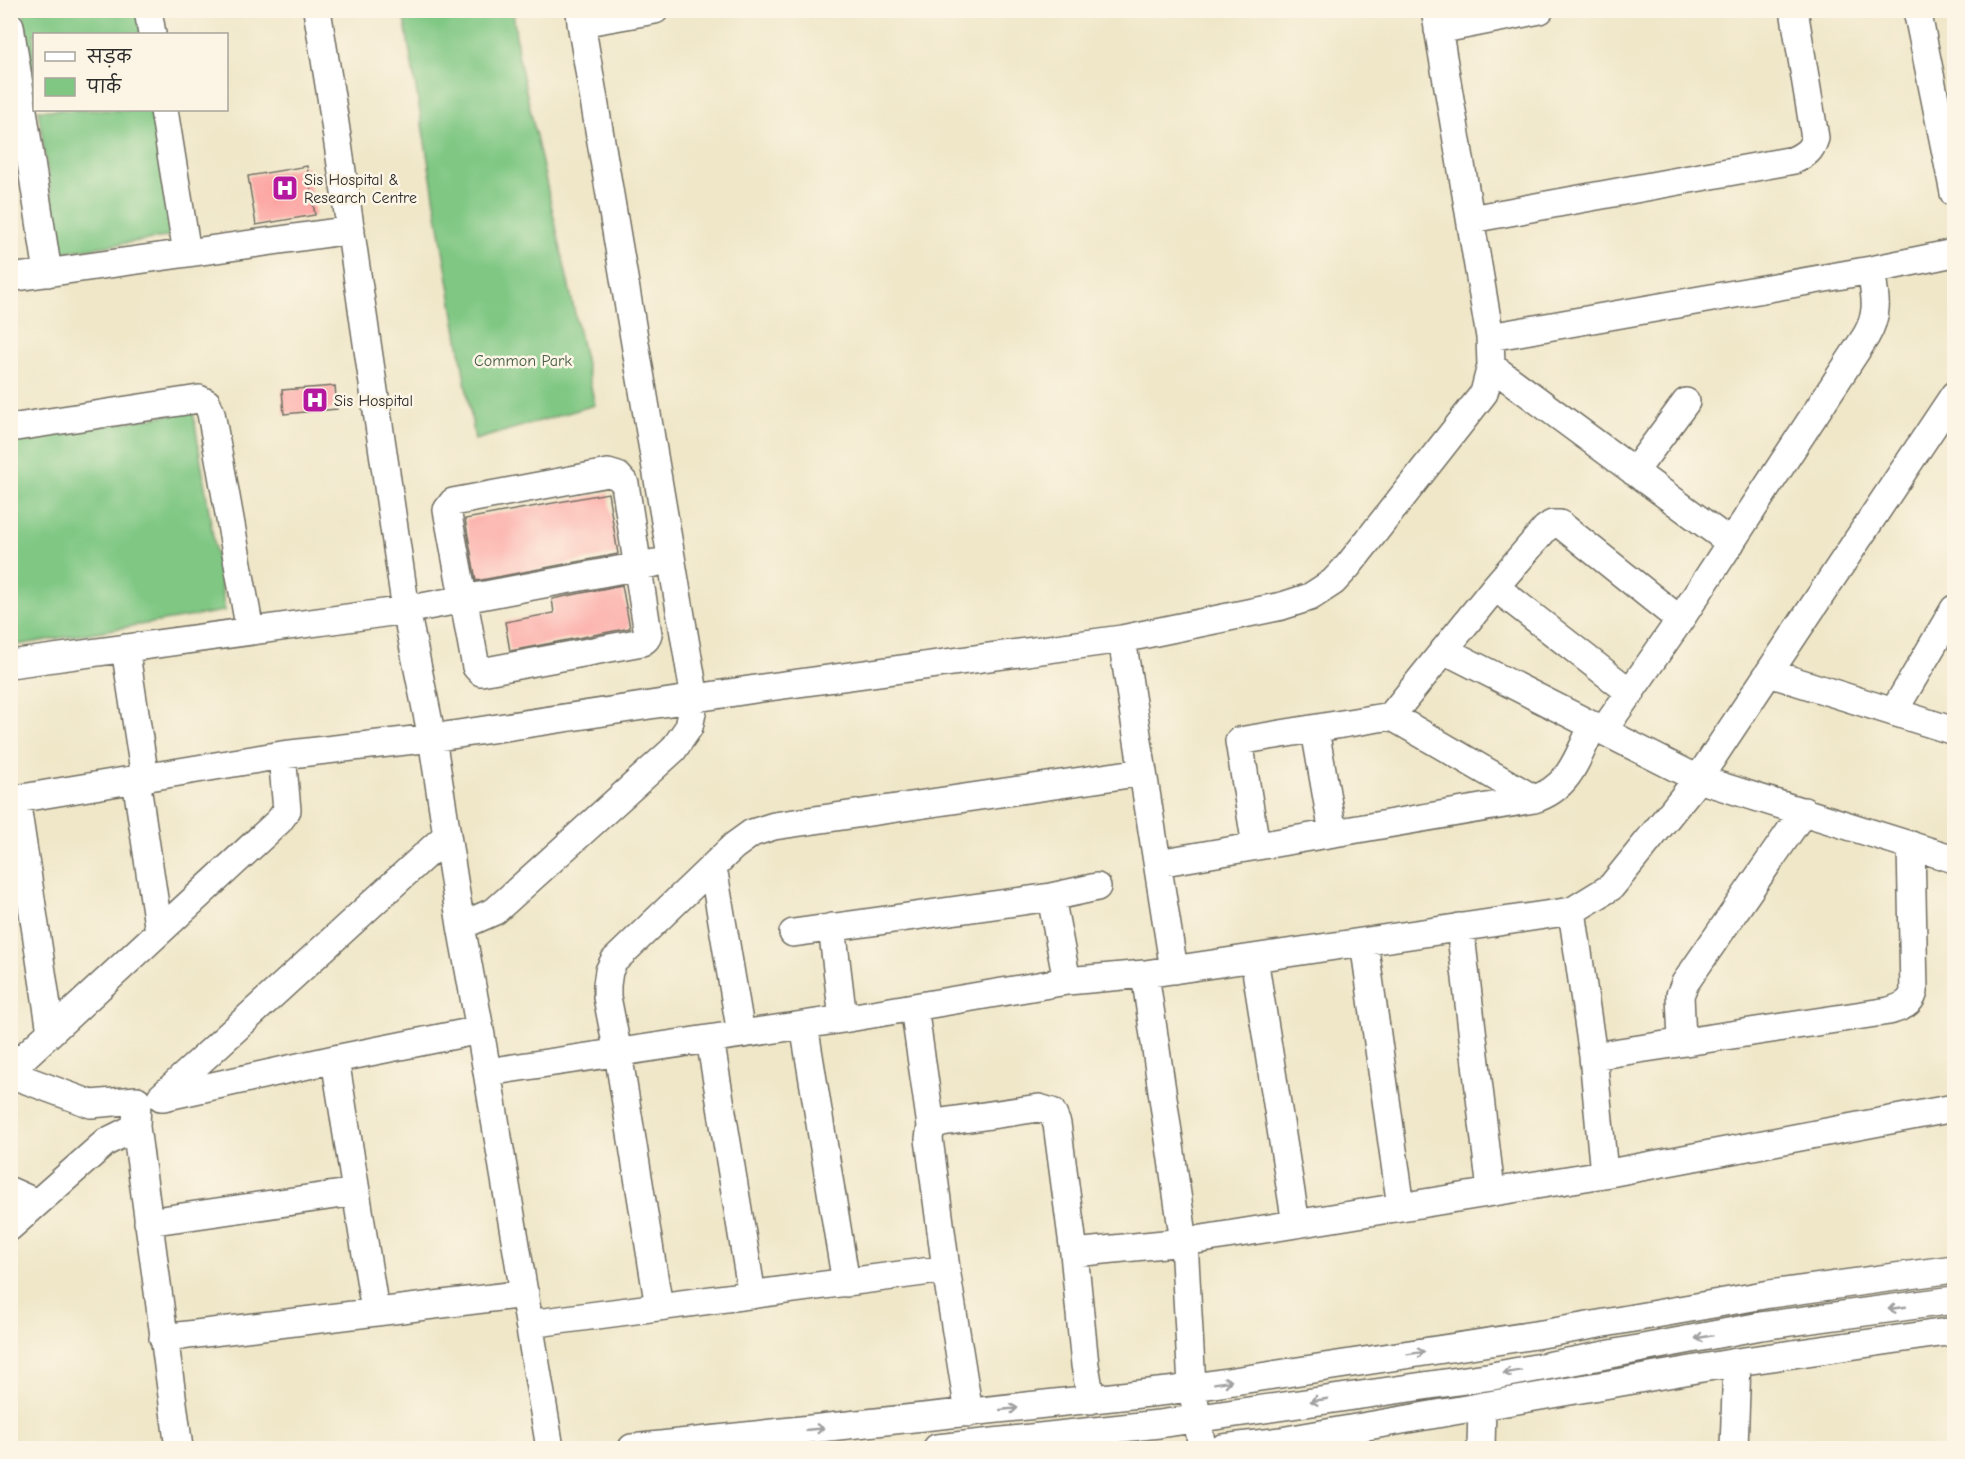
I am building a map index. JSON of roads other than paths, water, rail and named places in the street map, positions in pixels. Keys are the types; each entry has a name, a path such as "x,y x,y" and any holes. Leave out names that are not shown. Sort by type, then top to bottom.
{"street":[{"path":"148,10 152,33"},
{"path":"316,10 351,230 406,610 432,738 446,836 550,1449"},
{"path":"461,926 495,911 673,750 689,727 695,699 580,17 655,10"},
{"path":"51,1032 13,800 282,755 432,738 762,688 1122,639 1282,606 1310,597 1333,582 1484,393 1491,366 1490,337 1436,20 1540,10"},
{"path":"1471,219 1794,160 1807,154 1813,147 1815,138 1794,10"},
{"path":"1917,10 1954,193"},
{"path":"10,26 48,273"},
{"path":"164,111 187,254"},
{"path":"10,278 351,230"},
{"path":"1490,337 1871,270 1954,253"},
{"path":"1158,863 1534,799 1557,788 1567,778 1598,728 1631,693 1872,326 1876,306 1871,270"},
{"path":"1491,366 1731,543"},
{"path":"487,1072 843,1019 1067,981 1174,970 1572,911 1611,886 1698,779 1954,395"},
{"path":"10,428 199,399 207,403 211,413 250,631"},
{"path":"1635,472 1686,402"},
{"path":"608,473 618,476 625,483 648,634 642,642 482,672 476,667 464,599 447,510 453,502 608,473"},
{"path":"1391,716 1495,587 1552,524 1560,524 1680,620"},
{"path":"10,664 406,610 672,560"},
{"path":"1495,587 1631,693"},
{"path":"1894,711 1954,609"},
{"path":"1122,639 1174,970"},
{"path":"125,648 159,932"},
{"path":"1444,650 1698,779 1954,859"},
{"path":"1769,673 1954,730"},
{"path":"1256,846 1239,741 1391,716 1534,799"},
{"path":"1315,730 1333,833"},
{"path":"282,755 287,810 284,814 10,1072 91,1104 149,1099 480,1030"},
{"path":"659,1307 607,998 609,971 614,961 734,846 752,833 774,826 1143,771"},
{"path":"1682,1041 1680,995 1684,983 1804,811"},
{"path":"179,1449 136,1127 149,1099 446,836"},
{"path":"1593,1056 1903,1007 1911,1001 1914,992 1911,845"},
{"path":"713,867 741,1034"},
{"path":"793,933 1051,897 1097,887"},
{"path":"1051,897 1067,981"},
{"path":"1572,911 1593,1056 1604,1174"},
{"path":"832,927 843,1019"},
{"path":"1460,927 1491,1191"},
{"path":"1364,942 1401,1207"},
{"path":"1254,958 1296,1224"},
{"path":"1145,974 1184,1242 1192,1386 1202,1449"},
{"path":"914,1007 931,1126 929,1139 946,1269 969,1413"},
{"path":"804,1025 846,1283"},
{"path":"710,1039 752,1295"},
{"path":"334,1059 375,1311"},
{"path":"931,1126 942,1122 1039,1108 1052,1112 1058,1124 1085,1365 1091,1400"},
{"path":"1074,1253 1184,1242 1604,1174 1954,1108"},
{"path":"10,1227 106,1142 136,1127"},
{"path":"10,1191 37,1203"},
{"path":"148,1222 356,1192"},
{"path":"529,1324 946,1269"},
{"path":"632,1449 1168,1391 1548,1333 1770,1294 1954,1269"},
{"path":"163,1338 525,1294"},
{"path":"937,1449 1159,1424 1493,1376 1761,1326 1954,1300"},
{"path":"1223,1449 1737,1362 1954,1331"},
{"path":"1732,1448 1737,1362"},
{"path":"1481,1449 1482,1406"}],"place":[{"name":"Sis Hospital & Research Centre","path":"285,188"},
{"name":"Sis Hospital","path":"315,400"}],"park label":[{"name":"Common Park","path":"523,360"}]}
